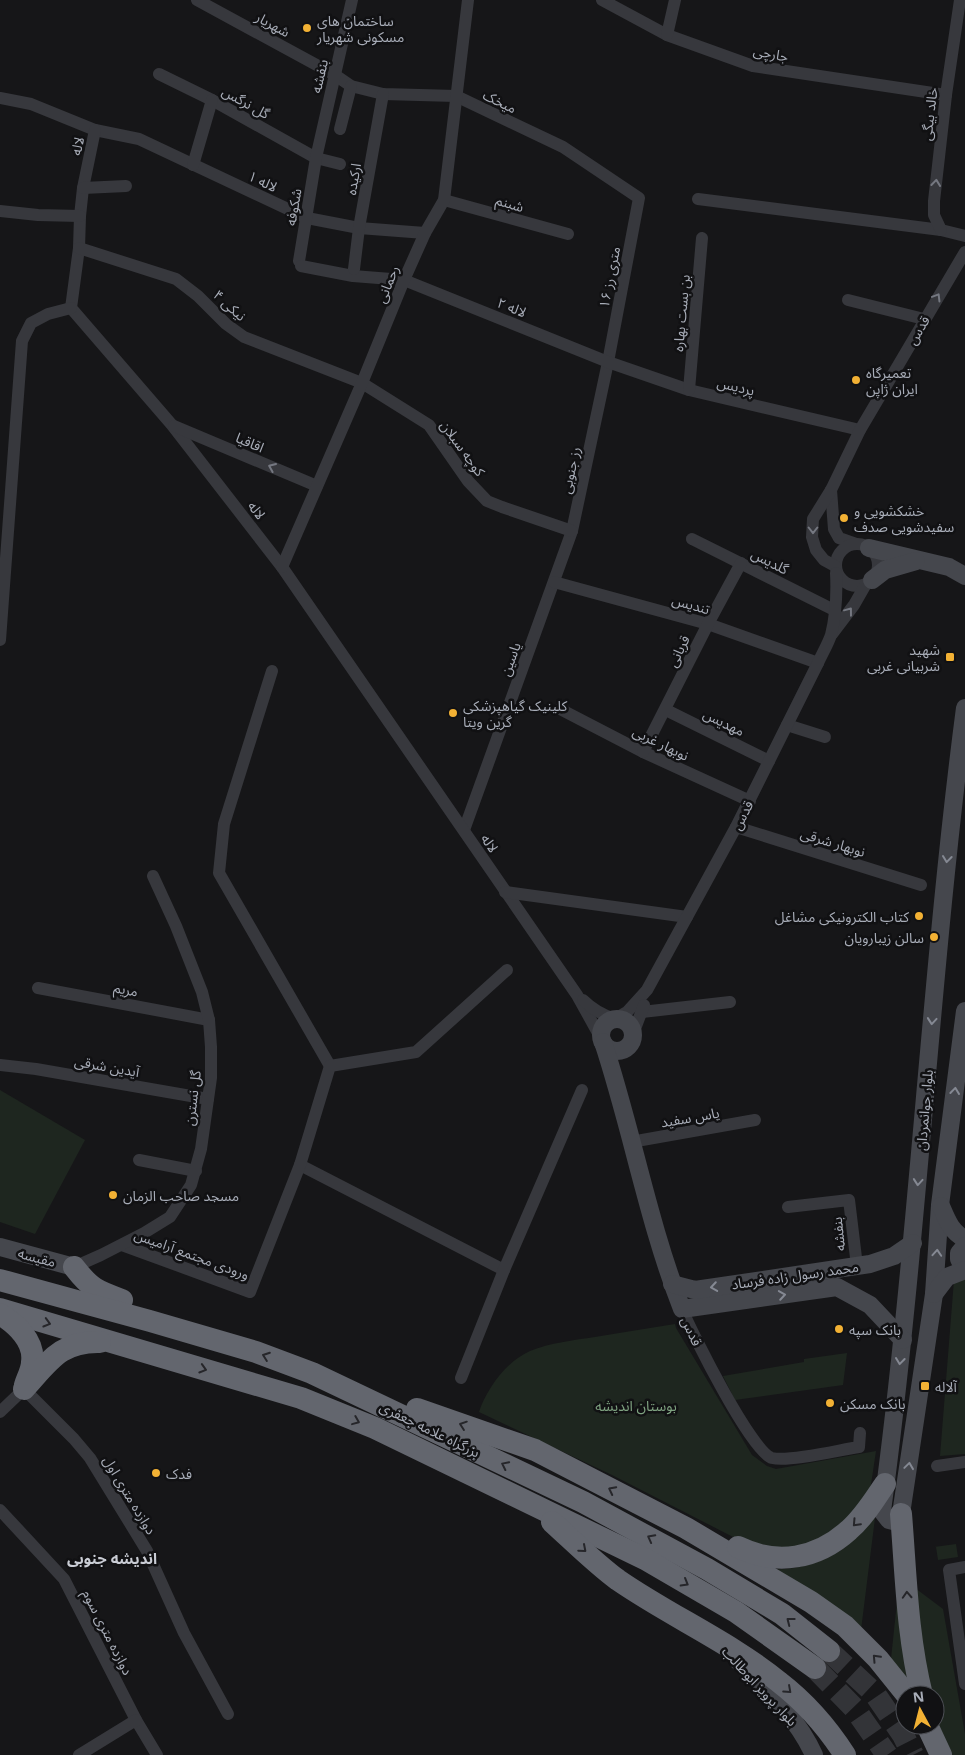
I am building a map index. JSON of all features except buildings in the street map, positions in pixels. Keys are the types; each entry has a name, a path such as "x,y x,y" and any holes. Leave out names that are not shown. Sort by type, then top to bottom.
{"highway":[{"path":"74,1267 96,1291 136,1305 150,1321"},
{"name":"بزرگراه علامه جعفری","path":"0,1280 256,1352 312,1373 583,1502 708,1569 782,1614 829,1651"},
{"name":"بزرگراه علامه جعفری","path":"0,1309 300,1398 375,1428 654,1564 736,1612 815,1668"},
{"path":"0,1314 11,1321 31,1346 32,1362 24,1389"},
{"path":"24,1389 64,1349 79,1343 112,1342"},
{"path":"312,1373 535,1450 686,1528 811,1602 845,1626 878,1659 900,1685"},
{"path":"686,1528 703,1529 749,1552 772,1558 792,1558 810,1554 849,1531 867,1512 885,1484"},
{"path":"533,1505 617,1579 779,1681 807,1707 845,1755"},
{"path":"892,1512 914,1665 919,1685"},
{"path":"933,1735 942,1755"}],"main road":[{"path":"863,546 922,560 957,564 965,576"},
{"path":"869,582 885,570 922,560"},
{"name":"بلوار جوانمردان","path":"892,1512 885,1484 913,1243 944,892 951,829 962,765 965,708"},
{"path":"951,829 965,810"},
{"name":"بلوار جوانمردان","path":"892,1512 934,1294 940,1205 965,1011"},
{"path":"619,1089 631,1039 629,1025 625,1021 610,1020 601,1032 606,1046 616,1050 621,1050 631,1039"},
{"name":"قدس","path":"603,1042 619,1089 631,1142 672,1284 682,1309"},
{"path":"940,1205 951,1227 957,1235 965,1239"},
{"name":"محمد رسول زاده فرساد","path":"672,1284 695,1290 881,1262 913,1243"},
{"path":"965,1246 959,1253 959,1259 962,1265 965,1266"},
{"name":"مقیسه","path":"0,1247 74,1267"},
{"path":"934,1294 947,1277 965,1270"},
{"name":"محمد رسول زاده فرساد","path":"682,1309 838,1287 870,1305 903,1340"},
{"name":"بلوار پرویز ابوطالب","path":"720,1643 787,1711 807,1739 814,1755"}],"street":[{"name":"شهریار","path":"197,0 334,75"},
{"name":"بنفشه","path":"316,158 352,0"},
{"name":"رحمانی","path":"282,567 362,383 404,280 425,233 444,200 468,0"},
{"name":"جارچی","path":"602,0 667,34 752,66 946,95"},
{"path":"667,34 675,0"},
{"name":"خالد بیگی","path":"941,230 934,215 934,201 946,95 960,0"},
{"name":"گل نرگس","path":"159,74 212,100 316,158 340,164"},
{"name":"میخک","path":"334,75 351,86 383,94 456,96 563,147 639,198"},
{"path":"340,129 351,86"},
{"name":"ارکیده","path":"354,268 359,228 383,94"},
{"name":"لاله ۱","path":"0,98 31,104 96,130 139,139 307,218 359,228 425,233"},
{"path":"192,165 212,100"},
{"name":"لاله","path":"96,130 83,188 80,216 80,248 71,308 172,425 282,567 577,995 603,1042"},
{"name":"شکوفه","path":"300,263 316,158"},
{"path":"83,188 126,186"},
{"name":"۱۶ متری رز","path":"608,362 639,198"},
{"path":"698,199 941,230 965,236"},
{"name":"شبنم","path":"444,200 568,234"},
{"path":"0,210 80,216"},
{"name":"بن بست بهاره","path":"689,390 702,238"},
{"name":"نیکی ۴","path":"80,248 176,279 198,296 226,324 244,337 362,383"},
{"name":"قدس","path":"830,636 837,588 836,569 824,560 816,550 812,537 813,519 831,490 860,430 965,252"},
{"name":"لاله ۲","path":"300,263 354,276 404,280 608,362"},
{"path":"848,300 924,319"},
{"path":"0,640 22,341 31,323 48,314 71,308"},
{"name":"پردیس","path":"608,362 689,390 860,430"},
{"name":"رز جنوبی","path":"554,582 572,530 608,362"},
{"name":"کوچه سبلان","path":"362,383 428,425 468,481 487,501 572,530"},
{"name":"اقاقیا","path":"172,425 317,486"},
{"path":"831,490 834,529 839,538 863,546 878,560 876,574 869,582 859,587 852,586 840,579 836,569 839,553 850,545 863,546"},
{"name":"گلدیس","path":"692,539 834,610"},
{"name":"قربانی","path":"643,752 741,563"},
{"name":"تندیس","path":"554,582 708,624 818,663"},
{"name":"یاسین","path":"464,830 554,582"},
{"name":"قدس","path":"631,1039 642,1012 648,990 750,801 830,636 869,582"},
{"path":"272,671 224,824 219,873 330,1066 300,1165 504,1270"},
{"name":"نوبهار غربی","path":"560,709 643,752 750,801"},
{"name":"مهدیس","path":"666,710 769,761"},
{"path":"787,725 825,737"},
{"name":"نوبهار شرقی","path":"736,827 921,885"},
{"name":"گل نسترن","path":"74,1267 144,1233 170,1217 191,1186 201,1149 211,1062 209,1020 202,992 176,926 153,876"},
{"path":"506,892 687,917"},
{"path":"330,1066 416,1052 507,970"},
{"name":"مریم","path":"38,988 209,1020"},
{"name":"قدس","path":"615,1019 627,1012 648,990"},
{"path":"577,995 592,1009 615,1019"},
{"path":"642,1012 730,1002"},
{"name":"آیدین شرقی","path":"0,1065 36,1069 208,1100"},
{"path":"461,1378 504,1270 582,1090"},
{"name":"یاس سفید","path":"631,1142 755,1120"},
{"path":"139,1160 196,1170"},
{"name":"ورودی مجتمع آرامیس","path":"122,1244 250,1292 300,1165"},
{"name":"بنفشه","path":"788,1207 849,1200 857,1266"},
{"name":"قدس","path":"682,1309 695,1340 712,1372 756,1442 768,1456 779,1458 793,1457 859,1447 860,1433"},
{"path":"0,1412 24,1389"},
{"name":"دوازده متری اول","path":"24,1389 74,1439 90,1458 147,1551 184,1633 228,1714"},
{"path":"937,1466 965,1462"},
{"name":"دوازده متری سوم","path":"0,1510 64,1579 136,1720 157,1755"},
{"path":"965,1567 949,1570 965,1683"},
{"path":"78,1755 136,1720"}],"green space":[{"path":"0,1090 85,1140 35,1234 0,1222"},
{"path":"965,1279 965,1454 940,1456 954,1280"},
{"name":"بوستان اندیشه","path":"675,1324 752,1455 767,1466 776,1469 876,1451 869,1498 853,1520 795,1551 739,1540 612,1475 479,1412 487,1394 499,1376 513,1361 530,1351 562,1342"},
{"path":"847,1353 843,1385 735,1400 723,1376 804,1362 804,1359"},
{"path":"875,1518 861,1630 770,1569 789,1569 827,1558 848,1545"},
{"path":"956,1544 958,1557 938,1560 936,1547 934,1547"},
{"path":"899,1582 913,1685 910,1685 891,1659"},
{"path":"907,1582 943,1609 965,1734 965,1755 948,1755 941,1735 945,1735 945,1685 926,1685"}],"tunnel":[{"path":"829,1651 875,1694 903,1735 913,1755"},
{"path":"815,1668 855,1709 887,1755"}],"place":[{"name":"ساختمان های مسکونی شهریار","path":"307,28"},
{"name":"تعمیرگاه ایران ژاپن","path":"856,380"},
{"name":"خشکشویی و سفیدشویی صدف","path":"844,518"},
{"name":"شهید شربیانی غربی","path":"950,657"},
{"name":"کلینیک گیاهپزشکی گرین ویتا","path":"453,713"},
{"name":"کتاب الکترونیکی مشاغل","path":"919,916"},
{"name":"سالن زیبارویان","path":"934,937"},
{"name":"مسجد صاحب الزمان","path":"113,1195"},
{"name":"بانک سپه","path":"839,1329"},
{"name":"آلاله","path":"925,1386"},
{"name":"بانک مسکن","path":"830,1403"},
{"name":"فدک","path":"156,1473"}],"district":[{"name":"اندیشه جنوبی","path":"112,1558"}]}
